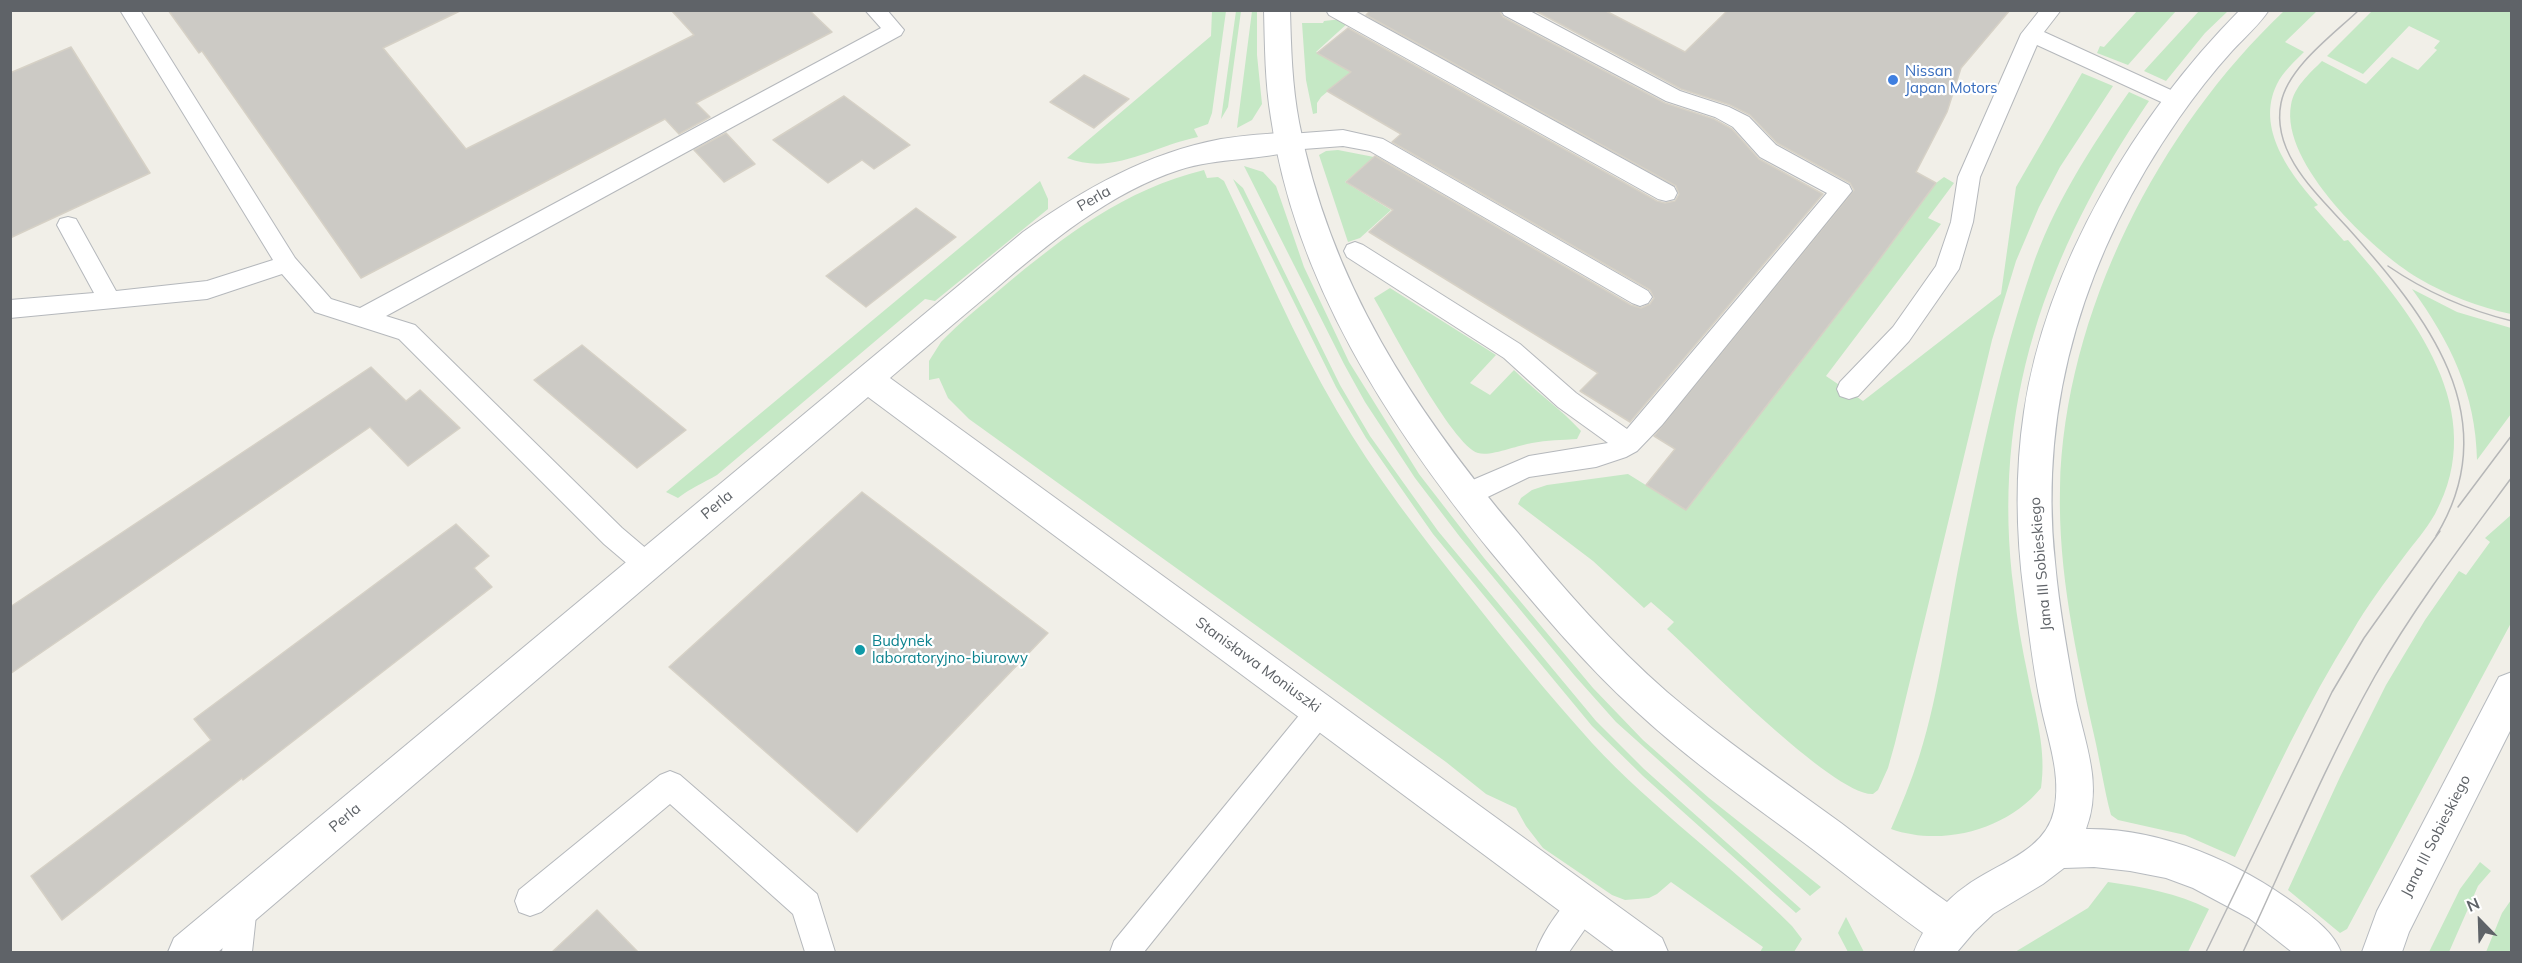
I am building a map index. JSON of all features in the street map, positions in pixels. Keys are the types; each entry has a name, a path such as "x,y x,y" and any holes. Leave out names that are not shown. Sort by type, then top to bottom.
{"street":[{"path":"1277,10 1278,64 1290,142 1311,220 1351,317 1412,422 1467,496 1557,604 1649,699 1942,940"},
{"name":"Jana III Sobieskiego","path":"1942,940 1979,900 2029,873 2055,849 2073,813 2075,784 2040,584 2034,484 2040,417 2056,340 2083,267 2136,164 2177,101 2217,51 2256,10"},
{"name":"Perla","path":"188,952 1033,240 1092,199 1133,177 1173,161 1222,149 1290,142"},
{"name":"Stanisława Moniuszki","path":"867,379 1648,952"},
{"name":"Jana III Sobieskiego","path":"2382,952 2391,925 2511,689"},
{"path":"2055,849 2107,847 2170,859 2196,869 2265,906 2288,922 2320,952"}],"lane":[{"path":"130,10 287,264 323,306 407,332 613,536 646,564"},
{"path":"362,318 894,30 875,10"},
{"path":"1336,10 1666,193"},
{"path":"1467,496 1532,466 1606,454 1628,444 1653,418 1841,191 1768,151 1741,122 1722,112 1673,96 1511,10"},
{"path":"1849,389 1901,334 1947,269 1962,222 1969,177 2031,34 2051,10"},
{"path":"2031,34 2177,101"},
{"path":"1290,142 1343,138 1375,144 1640,297"},
{"path":"68,225 110,301"},
{"path":"1355,250 1512,351 1567,400 1628,444"},
{"path":"10,309 207,290 287,264"},
{"path":"1125,952 1320,711"},
{"path":"530,901 669,785 806,905 820,952"},
{"path":"1551,952 1583,905"},
{"path":"237,952 242,906"}],"green space":[{"path":"1212,11 1226,11 1212,113 1208,124 1194,129 1198,137 1117,162 1084,163 1067,158 1211,36"},
{"path":"1236,11 1241,11 1228,107 1221,119"},
{"path":"1252,11 1257,11 1257,55 1262,104 1252,120 1237,128"},
{"path":"2137,11 2176,11 2128,65 2097,53 2100,46 2104,47"},
{"path":"2199,11 2228,11 2205,33 2166,81 2144,71"},
{"path":"2284,11 2317,11 2285,42 2304,52 2279,80 2271,101 2270,117 2279,149 2287,165 2318,205 2314,207 2344,241 2348,240 2373,269 2419,332 2437,366 2449,402 2454,438 2450,476 2435,514 2370,603 2336,659 2290,743 2235,857 2185,835 2118,820 2111,815 2081,674 2065,581 2060,488 2066,422 2079,356 2100,291 2127,228 2159,168 2197,111 2239,58"},
{"path":"2372,11 2511,11 2511,314 2451,295 2399,265 2355,227 2314,178 2300,153 2291,128 2291,105 2299,87 2322,61 2366,84 2392,57 2418,70 2437,50 2434,48 2440,41 2409,26 2363,74 2327,56"},
{"path":"1342,19 1349,22 1316,52 1351,72 1321,97 1317,103 1317,113 1313,114 1306,80 1302,23 1323,23"},
{"path":"2082,73 2113,86 2060,167 2039,207 2016,261 1992,340 1888,768 1878,790 1873,794 1854,789 1829,773 1768,724 1667,629 1674,622 1651,602 1644,608 1593,561 1518,504 1521,498 1532,490 1547,485 1628,474 1686,510 1936,183 1944,177 1954,183 1928,218 1941,224 1826,376 1863,401 2001,294 2016,187"},
{"path":"2129,92 2149,101 2081,215 2055,274 2034,334 2019,395 2010,458 2009,523 2014,591 2041,746 2041,788 2027,803 2010,815 1972,831 1931,836 1891,829 1913,776 1927,731 1985,441 2020,304 2040,247 2061,201"},
{"path":"1338,150 1374,157 1345,182 1391,210 1360,238 1348,242 1319,155 1326,151"},
{"path":"1244,166 1263,172 1276,186 1304,267 1349,362 1419,474 1484,558 1593,688 1643,740 1709,798 1821,887 1810,896 1616,722 1460,537 1415,478 1365,402"},
{"path":"1204,170 1207,178 1218,177 1224,181 1321,383 1367,459 1416,527 1513,650 1592,743 1640,790 1768,902 1792,926 1802,939 1794,952 1760,952 1763,947 1671,882 1649,898 1625,900 1612,895 1543,848 1516,808 1486,794 1446,762 969,419 948,398 939,378 929,380 929,361 941,342 971,314 1049,250 1097,216 1122,202 1175,178"},
{"path":"1233,179 1243,188 1340,385 1370,436 1438,531 1596,721 1644,769 1801,909 1796,913 1643,776 1592,726 1433,534 1366,438 1336,387"},
{"path":"1040,181 1048,199 1048,209 935,301 925,299 717,475 678,498 666,492"},
{"path":"1390,288 1496,355 1470,383 1490,395 1514,370 1581,431 1577,439 1538,442 1483,454 1467,445 1438,408 1374,298"},
{"path":"2412,289 2457,312 2511,328 2511,414 2477,460 2472,413 2458,369 2438,328"},
{"path":"2511,515 2511,623 2347,929 2340,933 2288,890 2340,777 2386,685 2425,620 2459,571 2466,575 2490,542 2485,538"},
{"path":"2480,862 2491,871 2478,886 2449,952 2429,952 2460,889"},
{"path":"2108,882 2160,891 2209,909 2188,952 2015,952 2088,908"},
{"path":"2511,900 2511,952 2486,952 2502,913"},
{"path":"1846,917 1864,952 1848,952 1838,933"}],"building":[{"path":"168,10 462,10 383,48 466,149 694,35 671,10 809,10 832,32 696,103 710,117 679,134 665,119 361,278 202,51 199,53"},
{"path":"1371,10 1499,10 1503,17 1665,103 1714,119 1732,129 1759,159 1823,194 1630,422 1580,391 1598,373 1369,232 1393,210 1346,182 1375,156 1631,305 1641,308 1650,304 1654,298 1650,290 1392,142 1401,134 1327,91 1351,72 1317,53 1348,28 1657,201 1665,203 1675,201 1679,194 1676,186 1366,15"},
{"path":"1534,10 1604,10 1685,52 1728,10 2010,10 1961,68 1947,112 1916,172 1936,183 1686,510 1646,485 1675,449 1654,436 1854,190 1850,183 1777,143 1750,115 1730,105 1681,89"},
{"path":"71,47 150,173 10,238 10,73"},
{"path":"1084,75 1129,99 1094,128 1050,102"},
{"path":"844,96 910,145 874,169 862,160 828,183 773,140"},
{"path":"726,133 755,164 724,182 694,150"},
{"path":"916,208 956,237 866,307 826,276"},
{"path":"582,345 686,430 637,468 534,380"},
{"path":"371,367 406,401 420,390 460,428 408,466 370,427 10,674 10,607"},
{"name":"Budynek laboratoryjno-biurowy","path":"862,492 1048,633 857,832 669,667"},
{"path":"456,524 489,556 474,568 492,587 243,780 242,778 62,920 31,876 211,740 194,719"},
{"path":"597,910 638,952 552,952"}],"tram line":[{"path":"2359,10 2302,64 2285,90 2281,103 2280,121 2283,139 2299,171 2404,295 2429,332 2448,370 2460,409 2464,450 2456,492 2436,536"},
{"path":"2388,266 2447,299 2512,321"},
{"path":"2458,507 2512,435"},
{"path":"2243,952 2323,778 2375,676 2423,599 2512,477"},
{"path":"2206,952 2332,692 2364,638 2440,531"}],"place":[{"name":"Nissan Japan Motors","path":"1893,80"},
{"name":"Budynek laboratoryjno-biurowy","path":"860,650"}]}
